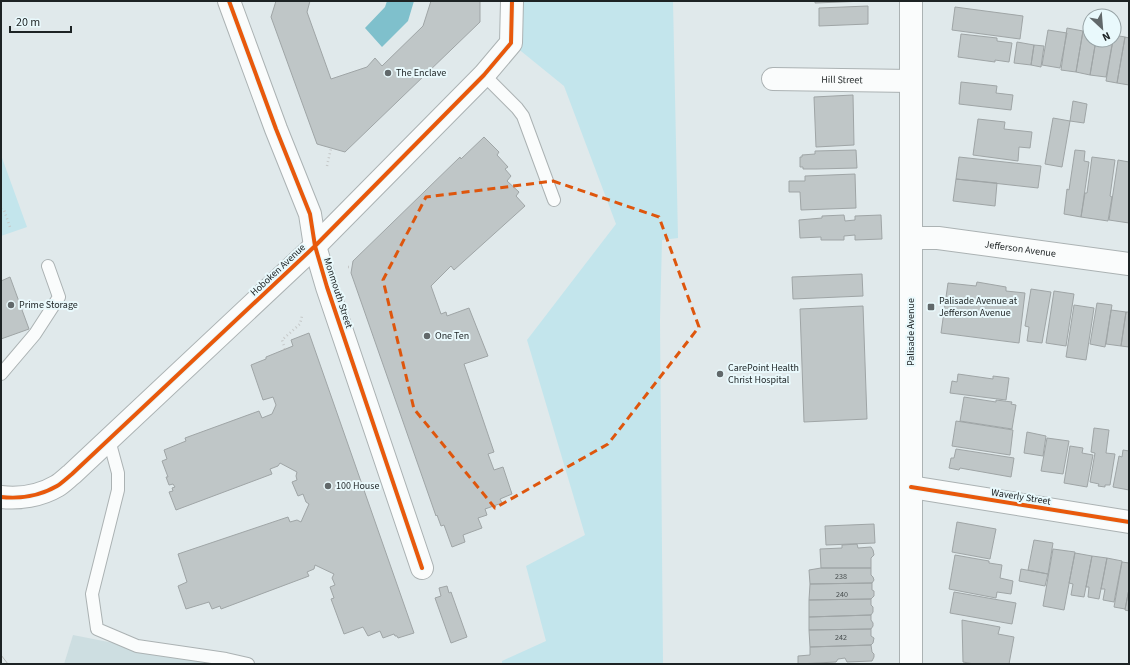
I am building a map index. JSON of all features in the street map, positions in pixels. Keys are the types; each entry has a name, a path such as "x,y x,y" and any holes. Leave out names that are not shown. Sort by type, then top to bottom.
{"street":[{"name":"Monmouth Street","path":"230,1 276,129 310,214 315,246 327,287 422,568"},
{"name":"Hoboken Avenue","path":"1,497 14,498 36,494 56,486 72,474 315,246 484,75 511,43 512,1"},
{"name":"Palisade Avenue","path":"911,1 911,664"},
{"name":"Hill Street","path":"773,79 911,81"},
{"name":"Jefferson Avenue","path":"911,238 938,238 1129,264"},
{"name":"Waverly Street","path":"911,487 1129,522"}],"lane":[{"path":"484,75 523,116 554,200"},
{"path":"1,374 36,334 59,297 48,266"},
{"path":"109,440 118,473 118,490 92,594 97,629 137,646 226,658 248,664"}],"path":[{"path":"327,166 331,148"},
{"path":"1,210 4,210 10,227"},
{"path":"348,266 352,267"},
{"path":"285,349 282,340 300,324 302,316"}],"highlighted area":[{"path":"553,181 659,217 699,327 608,444 495,508 414,409 383,280 426,197"}],"shaded area":[{"path":"513,1 673,1 678,238 662,240 660,321 663,664 502,664 502,661 546,641 526,566 585,535 527,340 616,224 564,86 511,43"},
{"path":"1,155 27,227 1,236"},
{"path":"73,635 220,664 64,664"}],"water":[{"path":"387,1 414,1 408,21 382,47 365,28 385,7"}],"building":[{"name":"The Enclave","path":"276,1 310,1 307,12 331,79 367,67 375,58 382,66 423,26 431,1 480,1 480,22 345,152 317,144 271,17"},
{"path":"815,1 866,1 815,3"},
{"path":"868,6 868,24 819,26 819,8"},
{"path":"955,7 1023,16 1020,39 952,30"},
{"path":"1067,28 1082,31 1076,72 1061,70"},
{"path":"1048,30 1067,33 1060,68 1042,65"},
{"path":"961,34 997,38 997,41 1012,43 1009,62 995,60 995,62 958,57"},
{"path":"1122,36 1125,37 1117,83 1106,81 1112,48 1122,48"},
{"path":"1082,37 1082,48 1095,48 1090,75 1076,72"},
{"path":"1125,37 1129,38 1129,85 1117,83"},
{"path":"1017,42 1034,45 1031,65 1014,63"},
{"path":"1034,45 1044,46 1041,67 1031,65"},
{"path":"1095,48 1111,48 1106,77 1090,75"},
{"path":"961,82 997,86 996,93 1013,95 1011,110 959,104"},
{"path":"853,95 854,145 816,147 814,97"},
{"path":"1073,101 1087,104 1084,123 1070,121"},
{"path":"1053,118 1070,121 1062,167 1045,164"},
{"path":"978,119 1005,122 1004,129 1032,132 1030,148 1019,147 1018,161 973,155"},
{"name":"One Ten","path":"484,137 499,152 497,155 508,167 505,169 511,176 507,181 519,192 516,196 525,206 454,270 451,266 431,286 441,314 446,312 447,316 469,308 488,356 464,364 494,452 488,454 494,470 503,467 512,494 500,499 502,503 485,509 487,515 478,518 482,528 463,535 465,542 452,547 444,525 441,526 437,515 436,516 351,273 353,261 460,157 461,159"},
{"path":"856,150 857,168 803,169 803,167 800,167 800,157 802,157 802,155 815,154 815,151"},
{"path":"1075,150 1085,151 1084,161 1089,162 1081,217 1064,214 1067,189 1069,190"},
{"path":"959,157 1041,166 1038,188 956,179"},
{"path":"1092,157 1115,160 1110,196 1112,197 1108,221 1081,217 1085,193 1087,193"},
{"path":"1118,160 1129,162 1129,223 1109,220"},
{"path":"855,174 856,208 801,210 800,192 789,192 789,181 805,181 805,176"},
{"path":"956,179 997,183 995,206 953,201"},
{"path":"844,215 845,221 855,220 855,216 881,215 882,239 855,240 855,235 844,236 844,240 821,240 821,237 800,238 799,220 822,218 822,216"},
{"path":"862,274 863,296 793,299 792,277"},
{"name":"Prime Storage","path":"10,277 29,329 1,339 1,281"},
{"path":"977,282 1006,287 1006,291 1025,293 1019,343 941,333 948,283 976,286"},
{"path":"1031,289 1051,292 1042,343 1027,341 1029,327 1025,326"},
{"path":"1054,291 1074,294 1066,346 1046,343"},
{"path":"1097,303 1112,305 1105,347 1090,344"},
{"path":"1074,305 1094,308 1086,360 1066,357"},
{"path":"863,306 867,419 804,422 800,309"},
{"path":"1111,310 1126,312 1121,346 1106,344"},
{"path":"1126,312 1129,312 1129,347 1121,346"},
{"name":"100 House","path":"309,333 414,633 398,638 394,634 383,638 380,631 368,636 363,627 344,634 331,599 334,598 330,587 335,585 332,578 334,574 315,565 314,569 307,572 309,576 221,609 220,606 212,609 209,602 186,609 178,586 187,582 178,554 288,517 290,522 297,520 301,522 309,504 306,502 303,494 298,496 292,482 297,480 297,472 280,463 278,466 270,469 272,474 176,510 169,492 173,491 172,488 175,487 173,484 169,485 166,477 168,477 162,461 167,459 164,450 186,441 185,438 259,411 262,418 272,414 276,405 273,397 263,400 251,365 293,346 291,340"},
{"path":"958,374 993,379 993,376 1009,378 1006,400 950,393 952,381 957,382"},
{"path":"964,397 996,402 996,400 1012,402 1011,404 1016,405 1012,429 960,421"},
{"path":"956,421 1013,430 1010,455 952,446"},
{"path":"1094,428 1109,430 1106,453 1115,454 1110,485 1105,485 1105,487 1098,486 1099,484 1090,482 1095,453 1091,452"},
{"path":"1027,432 1046,436 1043,456 1024,453"},
{"path":"1047,438 1069,441 1063,474 1041,471"},
{"path":"1070,446 1083,448 1082,453 1093,455 1087,487 1064,483"},
{"path":"956,449 1014,458 1011,477 960,468 959,470 949,468 951,458 954,458"},
{"path":"1123,450 1129,451 1129,490 1113,487 1119,456 1122,457"},
{"path":"957,522 996,529 990,559 952,552"},
{"path":"874,524 875,543 826,545 825,526"},
{"path":"1034,540 1053,543 1048,574 1028,570"},
{"path":"857,544 858,548 871,547 873,550 874,555 871,558 871,568 821,568 820,549 842,548 842,545"},
{"path":"1053,549 1075,552 1064,610 1043,606"},
{"path":"1075,553 1092,556 1084,597 1071,595 1073,584 1069,583"},
{"path":"955,555 989,561 989,563 1002,565 1000,578 1013,581 1011,594 997,592 996,598 949,589"},
{"path":"1092,556 1107,558 1099,599 1088,597 1089,587 1086,587"},
{"path":"1107,558 1122,561 1114,602 1103,600 1105,589 1101,589"},
{"path":"1122,562 1129,563 1129,589 1125,609 1114,607"},
{"path":"821,568 871,568 871,575 874,580 872,583 810,584 809,570"},
{"path":"1021,569 1048,574 1045,586 1019,581"},
{"path":"872,583 874,596 871,599 809,600 810,584"},
{"path":"447,586 449,593 451,592 467,637 451,643 435,598 441,596 439,588"},
{"path":"1129,589 1129,611 1125,610"},
{"path":"954,592 1016,603 1012,624 950,613"},
{"path":"871,599 873,612 871,615 809,617 809,600"},
{"path":"871,615 873,626 871,629 809,630 809,617"},
{"path":"962,620 1000,627 998,634 1014,637 1009,664 974,664 963,662"},
{"path":"871,629 871,636 874,638 871,645 810,647 809,630"},
{"path":"871,645 872,652 874,654 872,661 847,662 845,658 838,659 836,662 798,664 798,656 810,655 810,647"}],"tram line":[{"path":"1,655 8,664"}],"cycle path":[{"path":"229,1 276,129 310,214 315,246 327,287 422,568"},
{"path":"1,497 15,498 37,494 63,482 315,246 484,75 511,43 512,1"},
{"path":"911,487 1129,522"}],"place":[{"name":"The Enclave","path":"388,73"},
{"name":"Prime Storage","path":"11,305"},
{"name":"Palisade Avenue at Jefferson Avenue","path":"931,307"},
{"name":"One Ten","path":"427,336"},
{"name":"CarePoint Health Christ Hospital","path":"720,374"},
{"name":"100 House","path":"328,486"}]}
